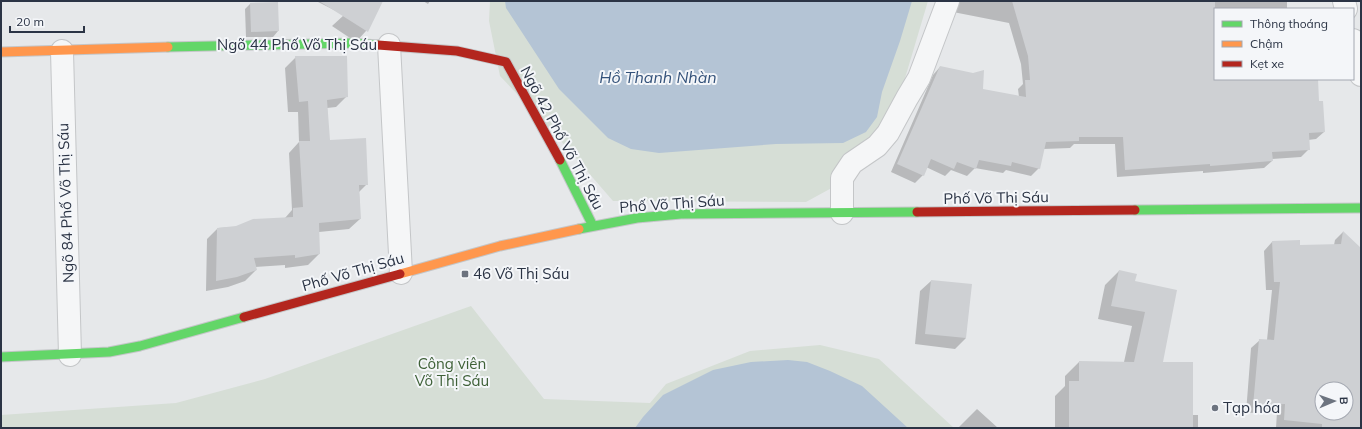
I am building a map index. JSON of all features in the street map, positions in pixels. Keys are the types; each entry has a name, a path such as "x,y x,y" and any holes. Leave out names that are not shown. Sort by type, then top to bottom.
{"street":[{"path":"842,213 842,178 852,163 877,146 888,133 919,78 948,1"},
{"name":"Ngõ 44 Phố Võ Thị Sáu","path":"1,52 272,44 352,43 389,45 401,273"},
{"path":"1354,44 1361,74"},
{"name":"Ngõ 42 Phố Võ Thị Sáu","path":"389,45 457,51 506,62 567,174 593,226"},
{"name":"Ngõ 84 Phố Võ Thị Sáu","path":"62,50 70,355"},
{"name":"Phố Võ Thị Sáu","path":"1,357 109,352 140,346 500,246 637,218 681,214 1361,208"}],"green space":[{"name":"Hồ Thanh Nhàn","path":"490,1 928,1 894,115 859,173 806,202 613,201 554,133 500,76 489,21"},
{"name":"Công viên Võ Thị Sáu","path":"471,306 544,399 650,403 666,384 750,351 820,345 879,359 954,428 1,428 1,415 176,403 265,379"}],"water":[{"name":"Hồ Thanh Nhàn","path":"505,1 912,1 882,92 877,117 866,132 843,143 776,144 659,153 631,149 608,138 559,89 506,8"},
{"path":"788,360 807,362 862,386 908,428 635,428 663,395 713,370 751,362"}],"building":[{"path":"319,1 383,1 368,32"},
{"path":"1012,1 1215,1 1214,80 1318,80 1319,101 1323,101 1325,132 1309,133 1310,150 1272,152 1273,161 1210,166 1210,164 1125,170 1123,137 1079,137 1079,141 1046,142 1040,169 1012,162 1011,166 979,160 976,169 957,162 954,169 931,159 924,176 897,164 940,66 973,73 984,70 983,89 1026,97 1025,80 1030,80 1028,56"},
{"path":"278,2 279,31 251,32 250,3"},
{"path":"295,56 347,56 348,97 327,100 330,140 366,138 368,185 359,185 361,219 319,223 320,254 295,258 295,255 254,258 257,270 237,277 216,281 217,228 236,226 253,219 293,217 293,208 303,207 299,141 310,141 308,101 299,102"},
{"path":"1343,231 1361,248 1361,428 1322,428 1322,424 1284,420 1285,404 1253,406 1259,339 1274,340 1280,282 1274,282 1272,241 1300,240 1300,245 1341,244"},
{"path":"1119,270 1137,274 1135,281 1177,290 1163,362 1193,362 1193,428 1069,428 1069,381 1079,381 1079,361 1134,362 1145,312 1111,306"},
{"path":"931,280 972,284 966,338 925,334"}],"traffic: fast":[{"path":"168,47 352,43 378,45"},
{"path":"560,160 593,226"},
{"path":"1135,210 1361,208"},
{"path":"579,229 637,218 681,214 917,212"},
{"path":"1,357 109,352 140,346 244,317"}],"traffic: slow":[{"path":"1,52 168,47"},
{"path":"400,274 500,246 579,229"}],"traffic: jam":[{"path":"378,45 457,51 506,62 560,160"},
{"path":"917,212 1135,210"},
{"path":"244,317 400,274"}],"place":[{"name":"46 Võ Thị Sáu","path":"465,274"},
{"name":"Tạp hóa","path":"1215,408"}]}
